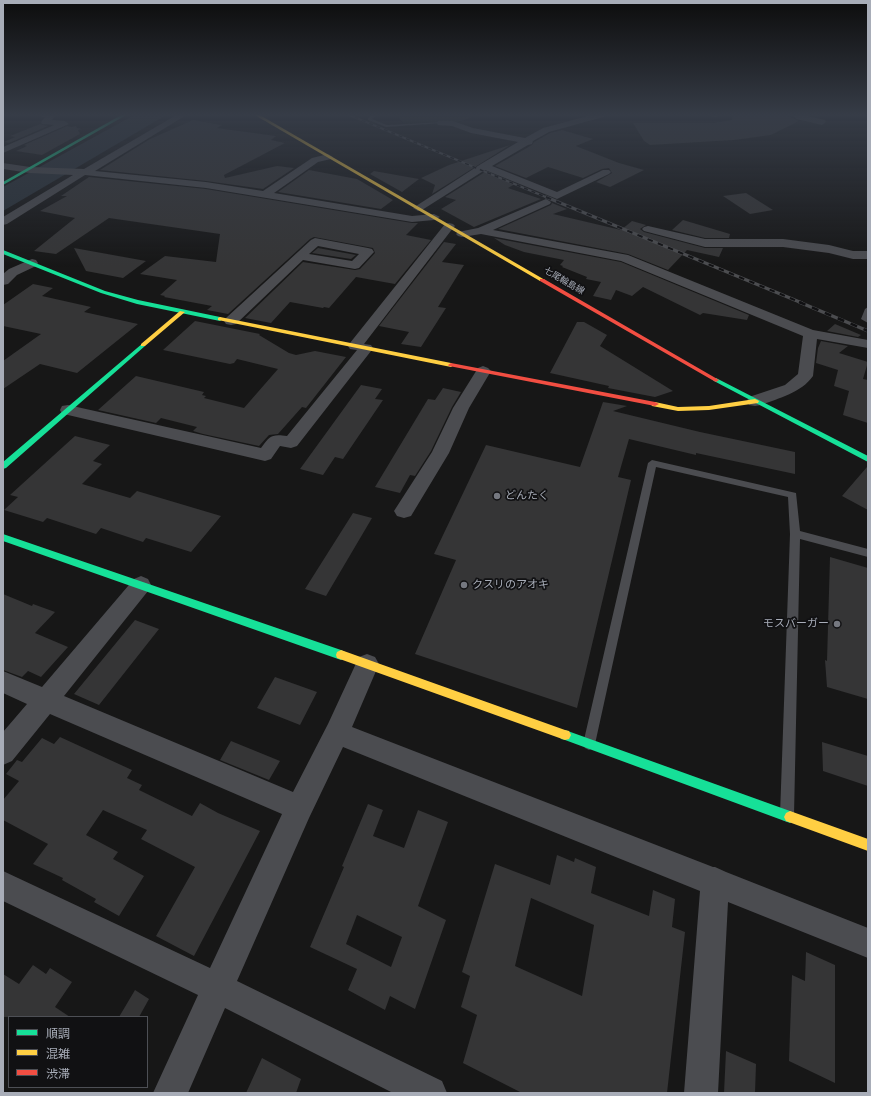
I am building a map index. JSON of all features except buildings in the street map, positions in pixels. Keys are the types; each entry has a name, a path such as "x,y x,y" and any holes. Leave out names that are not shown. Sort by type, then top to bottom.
{"street":[{"path":"3,184 38,165"},
{"path":"3,222 96,165"},
{"path":"266,194 308,165"},
{"name":"七尾輪島線","path":"342,165 707,375 868,459"},
{"path":"3,166 30,170 84,172 206,186 266,194 412,218 434,217"},
{"path":"418,208 484,166 557,196 606,172"},
{"path":"481,232 546,202"},
{"path":"68,410 265,456 276,440 291,442 449,226"},
{"path":"648,229 705,243 783,243 868,255"},
{"path":"462,234 481,232 624,258 810,334 868,344"},
{"path":"3,252 103,292 137,302 678,409 709,408 755,401 791,388 806,376 810,334"},
{"path":"231,321 300,256"},
{"path":"3,281 13,272 32,263"},
{"path":"3,466 182,312"},
{"path":"404,511 440,453 461,408 483,370"},
{"path":"3,537 367,664 868,845"},
{"path":"3,752 142,585"},
{"path":"170,1093 299,808 337,733 367,664"},
{"path":"3,682 299,808"},
{"path":"337,733 715,881 868,943"},
{"path":"701,1093 715,881"},
{"path":"3,886 218,988 430,1093"}],"lane":[{"path":"868,309 864,319 868,321"},
{"path":"589,744 652,463 793,495 795,534 787,815"},
{"path":"795,534 868,553"}],"shaded area":[{"path":"43,165 81,165 3,211 3,187"}],"railway":[{"path":"469,165 548,198"},
{"path":"546,197 802,303"},
{"path":"799,302 868,331"}],"traffic: fast":[{"path":"3,184 36,165"},
{"path":"3,252 103,292 137,302 220,319"},
{"path":"3,466 143,345"},
{"path":"716,380 868,459"},
{"path":"3,537 341,655"},
{"path":"565,735 790,817"}],"traffic: slow":[{"path":"343,165 542,280"},
{"path":"143,345 182,312"},
{"path":"220,319 451,365"},
{"path":"655,404 678,409 709,408 755,401"},
{"path":"341,655 565,735"},
{"path":"790,817 868,845"}],"traffic: jam":[{"path":"542,280 716,380"},
{"path":"451,365 655,404"}],"place":[{"name":"どんたく","path":"497,496"},
{"name":"クスリのアオキ","path":"464,585"},
{"name":"モスバーガー","path":"837,624"}]}
